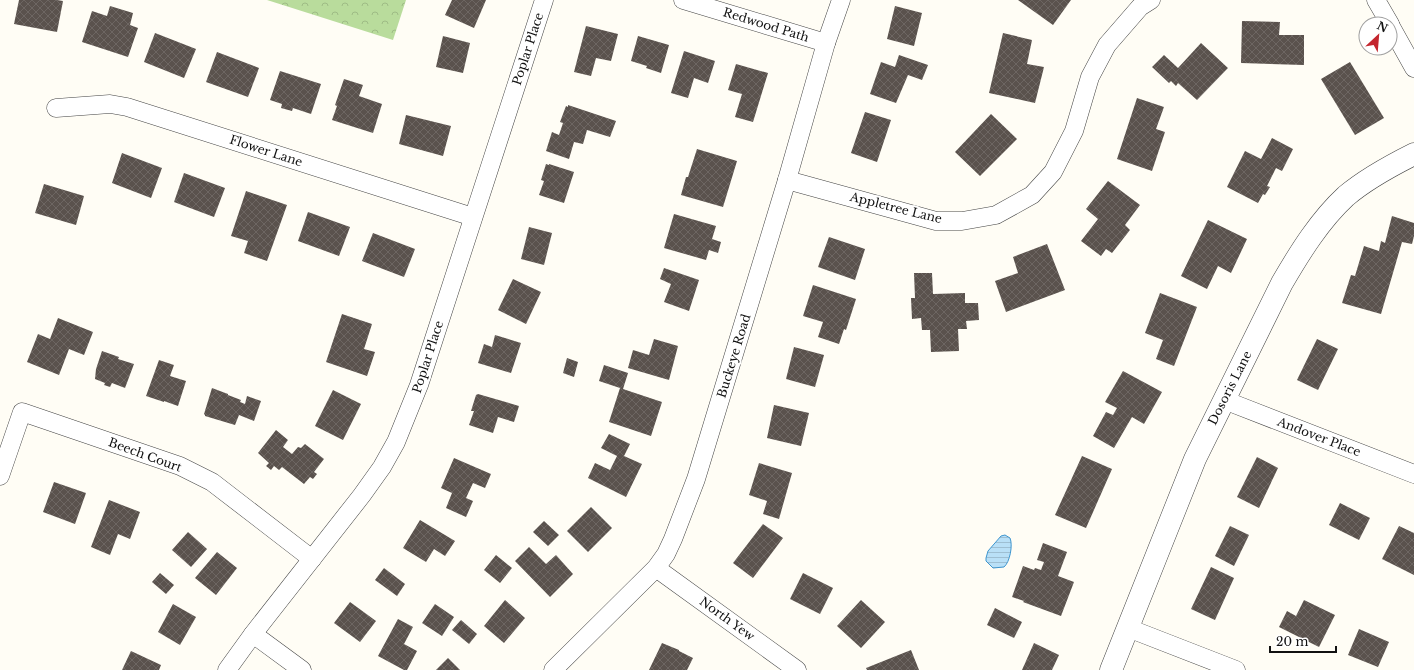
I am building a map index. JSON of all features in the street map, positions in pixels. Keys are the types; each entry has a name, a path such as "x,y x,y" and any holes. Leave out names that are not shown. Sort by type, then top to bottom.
{"street":[{"name":"Poplar Place","path":"227,670 253,634 362,495 382,467 396,442 419,385 544,0"},
{"name":"Redwood Path","path":"683,0 826,43"},
{"name":"Buckeye Road","path":"553,670 656,568 674,539 696,479 787,180 826,43 841,0"},
{"name":"Appletree Lane","path":"787,180 936,221 962,221 996,215 1032,194 1053,172 1074,131 1090,77 1107,45 1140,7 1151,0"},
{"path":"1376,0 1385,16"},
{"path":"1398,39 1414,68"},
{"name":"Flower Lane","path":"56,108 110,104 127,107 473,217"},
{"name":"Dosoris Lane","path":"1111,670 1195,459 1282,283 1298,255 1328,215 1346,196 1392,165 1414,154"},
{"name":"Andover Place","path":"1224,400 1414,474"},
{"name":"Beech Court","path":"0,476 22,412 180,466 212,482 312,559"},
{"name":"North Yew","path":"656,568 797,670"},
{"path":"1128,628 1236,670"},
{"path":"253,634 302,670"}],"green space":[{"path":"267,0 406,0 393,40"}],"water":[{"path":"1005,535 1010,538 1011,541 1009,557 1004,567 993,568 986,561 988,551 1001,536"}],"building":[{"path":"19,0 63,1 57,32 14,24"},
{"path":"452,0 486,0 474,28 445,15"},
{"path":"1018,0 1071,0 1053,25"},
{"path":"110,6 133,13 130,25 138,28 128,57 82,42 92,11 107,16"},
{"path":"895,6 922,13 914,46 887,39"},
{"path":"1242,21 1280,22 1279,35 1304,35 1304,65 1241,63"},
{"path":"586,26 618,34 611,61 596,58 591,76 574,72"},
{"path":"155,33 196,49 184,78 144,62"},
{"path":"1003,33 1032,40 1027,64 1044,67 1035,103 989,93"},
{"path":"443,36 470,43 463,73 436,67"},
{"path":"638,36 669,45 661,73 646,68 647,66 631,61"},
{"path":"1201,43 1228,68 1197,100 1178,83 1176,86 1171,81 1169,83 1152,67 1164,55 1178,68"},
{"path":"684,51 715,61 708,83 694,78 688,98 671,93"},
{"path":"217,52 259,68 248,97 206,82"},
{"path":"899,55 928,65 922,80 908,75 896,103 870,94 881,62 895,67"},
{"path":"1350,62 1384,118 1355,135 1321,79"},
{"path":"736,64 768,73 753,122 735,117 742,94 728,90"},
{"path":"280,71 321,84 311,114 293,108 292,111 281,108 282,104 270,100"},
{"path":"344,79 363,85 359,96 382,104 373,133 332,120 337,106 335,105"},
{"path":"1137,98 1164,107 1156,129 1165,132 1152,171 1117,159"},
{"path":"568,105 616,121 610,137 587,130 583,144 574,142 569,159 546,151 552,132 559,135 563,123 560,122 566,106 568,107"},
{"path":"865,112 891,120 877,162 851,153"},
{"path":"991,114 1017,139 980,176 955,152"},
{"path":"406,115 451,126 443,156 399,144"},
{"path":"1272,138 1293,149 1282,171 1276,168 1267,186 1270,187 1265,195 1263,194 1258,203 1227,187 1245,151 1261,159"},
{"path":"697,149 737,161 723,207 681,195"},
{"path":"122,153 162,168 151,198 112,183"},
{"path":"546,164 574,172 564,203 539,195 544,181 541,180"},
{"path":"184,173 225,188 214,217 174,202"},
{"path":"1108,181 1140,205 1125,225 1130,230 1112,253 1106,249 1101,256 1081,241 1098,219 1086,209"},
{"path":"44,184 84,196 76,225 35,213"},
{"path":"246,191 287,205 267,261 244,253 248,241 231,236"},
{"path":"308,212 350,227 339,256 298,241"},
{"path":"674,214 716,226 712,239 721,242 718,253 709,250 706,260 664,248"},
{"path":"1392,216 1414,223 1414,236 1412,244 1402,242 1381,314 1342,303 1351,275 1355,276 1364,246 1379,251 1381,241 1385,243"},
{"path":"1208,220 1247,239 1231,273 1218,266 1207,289 1181,276"},
{"path":"529,227 552,233 544,265 521,259"},
{"path":"373,233 415,249 404,277 362,261"},
{"path":"829,237 865,249 855,280 818,267"},
{"path":"1047,244 1065,290 1006,312 995,281 1018,273 1013,257"},
{"path":"664,268 699,280 689,311 664,302 671,284 660,279"},
{"path":"914,273 932,273 933,294 965,293 965,303 978,303 979,320 966,321 967,329 958,329 959,351 931,352 930,330 922,330 921,318 912,319 911,298 915,298"},
{"path":"513,279 541,292 526,324 498,310"},
{"path":"813,285 856,299 846,330 844,329 839,344 818,337 823,322 803,316"},
{"path":"1160,293 1197,307 1174,366 1156,359 1163,340 1145,333"},
{"path":"342,314 372,324 364,349 375,352 367,376 326,362"},
{"path":"58,318 93,332 84,355 69,349 59,375 27,362 38,334 50,339"},
{"path":"495,335 521,343 511,373 478,363 484,344 492,347"},
{"path":"654,339 678,346 669,380 628,368 633,350 649,355"},
{"path":"1317,339 1338,349 1318,390 1297,380"},
{"path":"794,347 824,355 815,387 786,379"},
{"path":"102,351 119,357 118,359 134,364 125,388 112,383 110,387 95,379 96,369"},
{"path":"567,358 578,362 574,377 563,373"},
{"path":"159,360 174,365 170,376 186,381 178,406 146,396"},
{"path":"604,365 628,373 623,389 662,402 651,436 609,422 620,388 599,381"},
{"path":"1123,371 1162,392 1144,424 1132,417 1114,448 1093,436 1106,412 1113,415 1117,408 1105,402"},
{"path":"212,388 241,400 240,402 245,404 247,396 261,401 254,421 239,415 235,425 205,416 204,414"},
{"path":"333,390 361,404 343,440 315,426"},
{"path":"478,394 519,406 514,422 498,417 493,433 469,425 474,411 471,411 476,395"},
{"path":"774,405 809,413 801,446 767,438"},
{"path":"276,430 288,440 283,447 292,454 298,447 301,448 305,444 324,459 314,472 317,474 313,479 310,477 304,484 282,467 279,470 274,466 271,470 266,466 269,463 258,453"},
{"path":"609,434 630,444 624,456 642,464 626,497 588,478 595,463 610,470 617,456 601,448"},
{"path":"1082,456 1112,469 1086,528 1055,515"},
{"path":"1257,457 1278,468 1259,508 1237,497"},
{"path":"454,458 491,474 485,488 473,483 466,498 473,501 466,517 446,508 452,493 441,488"},
{"path":"759,463 792,473 779,519 763,514 767,501 749,495"},
{"path":"54,482 86,493 75,524 43,512"},
{"path":"109,500 140,512 130,539 118,534 110,555 91,547"},
{"path":"1340,503 1370,518 1359,540 1329,525"},
{"path":"591,507 612,528 588,552 567,531"},
{"path":"420,520 455,541 445,556 434,549 426,562 403,548"},
{"path":"544,521 559,535 548,546 533,532"},
{"path":"763,524 783,538 753,578 733,563"},
{"path":"1230,526 1249,535 1234,566 1215,556"},
{"path":"1399,526 1414,533 1414,575 1382,559"},
{"path":"188,532 207,549 191,567 172,550"},
{"path":"1043,543 1067,552 1058,576 1074,582 1061,616 1012,597 1023,566 1034,570 1035,568 1041,570 1044,562 1037,560"},
{"path":"529,547 546,564 556,555 573,574 550,597 515,561"},
{"path":"217,552 237,568 216,595 195,578"},
{"path":"496,555 512,568 500,583 484,570"},
{"path":"1211,567 1234,578 1215,620 1191,609"},
{"path":"384,568 405,584 397,596 375,580"},
{"path":"160,573 174,585 166,594 152,582"},
{"path":"803,573 833,588 820,614 790,599"},
{"path":"505,600 525,618 504,643 484,626"},
{"path":"861,600 885,622 861,648 837,626"},
{"path":"1304,600 1335,615 1319,647 1279,627 1287,611 1296,616"},
{"path":"350,602 376,621 360,642 334,623"},
{"path":"173,604 196,617 180,645 158,632"},
{"path":"435,604 454,617 442,636 422,623"},
{"path":"995,608 1022,622 1014,638 987,625"},
{"path":"398,619 413,627 404,644 417,651 407,670 404,670 378,656"},
{"path":"461,620 477,634 469,644 452,630"},
{"path":"1359,629 1389,642 1378,667 1348,655"},
{"path":"662,643 693,658 687,670 649,670"},
{"path":"1034,643 1059,655 1052,670 1022,670"},
{"path":"911,650 919,670 867,670 866,668"},
{"path":"131,651 161,665 159,670 122,670"},
{"path":"448,658 460,670 436,670"}]}
